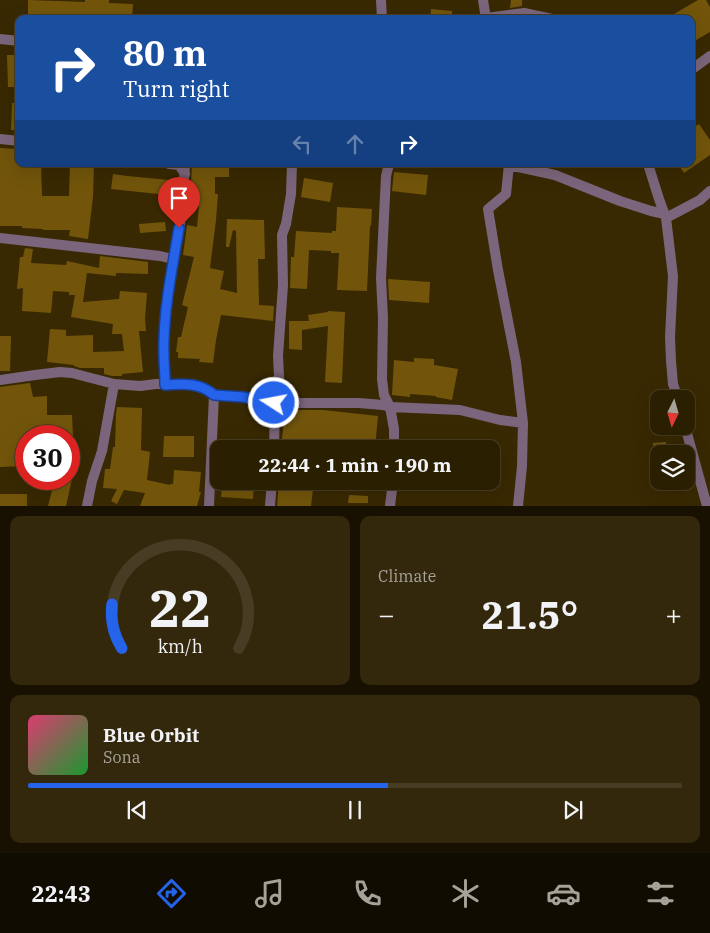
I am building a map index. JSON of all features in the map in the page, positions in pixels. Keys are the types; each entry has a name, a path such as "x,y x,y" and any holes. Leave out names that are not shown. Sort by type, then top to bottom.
{"street":[{"path":"381,0 382,15"},
{"path":"483,0 486,15"},
{"path":"509,15 524,13 533,15"},
{"path":"0,38 15,40"},
{"path":"695,67 710,56"},
{"path":"0,139 15,141"},
{"path":"274,440 274,403 279,376 282,235 286,224 291,194 292,167"},
{"path":"388,167 386,176 382,261 382,379 384,395 390,407 394,440"},
{"path":"509,167 506,194 488,209 516,362 523,423 522,466 518,506"},
{"path":"522,167 555,175 620,201 664,214 666,218"},
{"path":"649,167 658,199 666,218 673,276 670,337 675,390"},
{"path":"165,385 164,339 168,295 182,211 185,169"},
{"path":"666,218 700,200 710,191"},
{"path":"0,238 160,256 173,259 172,270"},
{"path":"0,380 35,374 72,372 114,384 140,386 193,384 212,392 214,395 243,397 274,403 359,403 390,407 460,410 500,420 523,423"},
{"path":"87,506 92,481 102,451 114,384"},
{"path":"209,506 214,395"},
{"path":"687,435 707,506"},
{"path":"270,506 271,490"},
{"path":"390,506 392,490"}],"building":[{"path":"28,0 85,2 85,0 109,0 109,3 133,4 132,15 28,15"},
{"path":"511,0 522,0 522,6 510,8"},
{"path":"698,0 706,0 710,7 710,32 695,41 695,15 674,14"},
{"path":"431,9 452,11 452,15 430,15"},
{"path":"7,55 15,55 15,87 8,87"},
{"path":"12,103 15,103 15,130 11,130"},
{"path":"699,124 710,140 710,155 695,165 695,126"},
{"path":"0,148 15,149 15,167 41,167 42,196 69,196 70,167 94,167 93,197 88,239 69,236 70,230 43,230 22,228 22,226 0,226"},
{"path":"192,167 229,167 229,177 215,177 215,194 218,194 210,268 224,271 220,289 237,293 236,231 233,230 229,247 226,247 227,219 264,220 265,259 258,259 259,305 274,306 273,321 221,315 213,363 199,362 200,359 178,358 178,352 176,352 178,337 181,337 188,307 182,305 194,257 183,255 187,225 197,227 199,206 190,206"},
{"path":"680,167 693,167 684,173"},
{"path":"394,172 428,175 426,195 392,191"},
{"path":"113,174 170,180 168,195 111,189"},
{"path":"304,178 333,183 330,202 301,197"},
{"path":"337,207 372,209 367,291 337,290 339,253 309,250 307,289 290,288 291,257 294,257 296,231 332,233 332,231 336,231"},
{"path":"165,222 166,231 140,233 139,224"},
{"path":"25,248 33,249 31,263 66,265 67,261 99,268 100,256 148,262 148,274 116,273 116,276 87,273 83,302 119,299 120,291 147,293 146,331 139,331 143,372 112,376 104,374 104,368 80,368 74,365 47,362 50,329 66,330 66,336 93,335 93,352 124,351 122,334 112,334 113,324 71,317 75,295 69,295 69,292 53,291 51,313 22,311 23,288 17,289 20,257 23,257"},
{"path":"388,279 430,282 429,303 389,300"},
{"path":"328,311 345,312 342,383 325,382 328,326 302,330 302,350 289,349 289,321 309,321 308,315"},
{"path":"0,336 11,336 10,371 0,371"},
{"path":"414,358 434,359 434,365 458,369 452,400 436,396 410,394 410,397 392,395 394,360 414,362"},
{"path":"30,383 33,397 47,396 47,415 72,415 72,425 15,425 15,466 0,467 0,387"},
{"path":"117,407 142,408 141,450 150,452 147,480 170,485 173,484 174,470 201,472 199,492 201,492 197,506 140,506 145,493 124,490 117,504 111,501 117,489 103,488 105,469 110,469 113,447 115,447"},
{"path":"285,410 323,410 378,416 376,440 282,439"},
{"path":"164,436 194,436 194,457 163,457"},
{"path":"666,442 666,445 653,445 653,443"},
{"path":"52,490 70,490 66,506 48,506"},
{"path":"222,490 254,490 253,499 221,497"},
{"path":"278,490 313,490 311,506 277,506"},
{"path":"0,494 27,494 27,506 0,506"},
{"path":"349,495 368,496 368,503 348,503"}],"route":[{"path":"179,228 166,310 164,339 165,385 193,384 212,392 214,395 243,397 274,403"}]}
